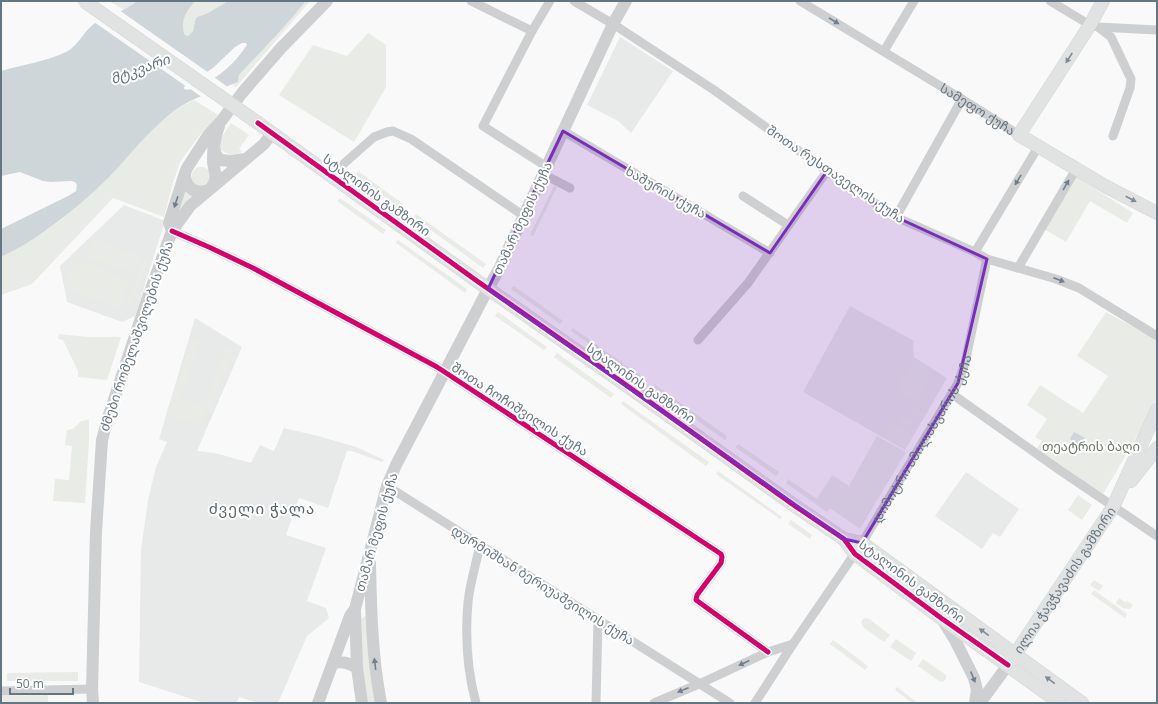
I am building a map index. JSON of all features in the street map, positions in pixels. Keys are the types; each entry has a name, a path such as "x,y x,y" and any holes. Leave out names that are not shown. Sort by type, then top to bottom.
{"main road":[{"name":"სტალინის გამზირი","path":"84,1 258,123 488,289 794,506 844,539 862,544 1012,660 1060,703"},
{"path":"1019,135 1094,26 1104,1"},
{"name":"სამეფო ქუჩა","path":"1019,135 1105,186 1157,213"},
{"name":"ილია ჭავჭავაძის გამზირი","path":"1012,660 1113,507 1157,410"},
{"name":"ილია ჭავჭავაძის გამზირი","path":"1120,494 1157,448"},
{"name":"სტალინის გამზირი","path":"844,539 855,554 942,618 1082,703"}],"street":[{"path":"172,231 169,224 186,171 209,134 281,48 327,1"},
{"path":"470,1 532,31"},
{"path":"550,1 532,31 483,126 570,188"},
{"name":"შოთა რუსთაველის ქუჩა","path":"574,1 613,24 714,90 827,171 896,217 988,259 1056,278 1079,288 1157,336"},
{"name":"თამარ მეფის ქუჩა","path":"318,703 334,663 350,616 354,609 387,486 396,465 499,269 613,24 626,1"},
{"name":"სამეფო ქუჩა","path":"800,1 1019,135"},
{"path":"884,51 914,1"},
{"path":"1050,1 1108,33 1131,79 1130,88 1113,136"},
{"path":"1094,26 1155,30"},
{"path":"896,217 962,99"},
{"path":"222,120 214,138 216,155 213,163 216,173 215,182 204,192 199,192 190,187 185,178 186,171 191,164 201,161 213,163 247,158"},
{"name":"ხაშურის ქუჩა","path":"563,131 770,253"},
{"path":"331,175 374,137 387,132 394,132 411,138 524,216"},
{"name":"ძმები რომელაშვილების ქუჩა","path":"93,703 92,689 96,532 102,436 147,300 172,231 190,206 264,144 272,133"},
{"path":"975,252 1038,147"},
{"path":"1020,268 1076,169"},
{"path":"698,340 748,283 827,171"},
{"path":"743,196 788,225"},
{"name":"შოთა ჩოჩიშვილის ქუჩა","path":"172,231 211,248 280,282 437,367 721,554 721,563 697,595 696,600 768,652"},
{"name":"დიმიტრი ამილახვარის ქუჩა","path":"755,703 793,644 862,544 958,383 965,363 988,259"},
{"path":"952,394 1113,507 1157,536"},
{"name":"დურმიშხან ბერიუაშვილის ქუჩა","path":"387,486 730,703"},
{"path":"476,703 472,691 466,631 468,601 480,545"},
{"path":"370,548 371,612 374,661 380,703"},
{"path":"362,703 357,668 354,609 360,607 367,608 371,612"},
{"path":"942,618 974,678 977,690 975,703"},
{"path":"596,703 598,619"},
{"path":"654,703 768,652 793,644"},
{"name":"ილია ჭავჭავაძის გამზირი","path":"980,703 1012,660"},
{"path":"334,663 340,661 349,663 357,668"},
{"path":"1,691 92,689"}],"highlighted area":[{"path":"563,131 770,253 827,171 896,217 987,259 958,383 862,543 844,539 488,289"}],"shaded area":[{"path":"109,1 137,1 124,10"},
{"path":"620,37 673,71 631,133 618,121 587,105"},
{"path":"124,205 165,221 135,316 122,322 67,302 60,266"},
{"path":"850,306 914,341 914,357 947,378 905,450 803,392"},
{"path":"195,318 242,347 197,451 215,453 251,463 260,445 274,451 284,428 356,447 384,460 382,462 352,451 347,451 328,508 299,498 286,535 326,548 307,601 326,608 329,618 307,636 278,703 258,703 239,697 236,703 204,703 139,682 141,550 148,500 156,467 167,442 159,439"},
{"path":"966,472 1019,509 1000,537 993,533 982,549 935,516"}],"green space":[{"path":"195,1 228,1 208,13 201,15 195,21 193,31 186,36 182,27 184,17"},
{"path":"306,1 310,1 236,87 232,85 238,82 239,75"},
{"path":"368,33 386,45 386,87 354,142 279,95 313,45 347,56"},
{"path":"194,100 218,115 199,136 180,162 164,217 113,198 32,284 1,295 1,257 31,240 61,220 102,183 158,124 181,107"},
{"path":"231,123 249,135 239,149 242,152 239,154 226,153 218,147 219,141"},
{"path":"199,167 209,170 211,183 202,188 193,184 192,178 194,170"},
{"path":"358,171 403,204 400,208 355,175"},
{"path":"1075,176 1133,213 1127,223 1090,201 1066,242 1044,229"},
{"path":"554,186 557,187 533,236 530,235"},
{"path":"187,187 199,194 177,214"},
{"path":"340,198 386,230 383,234 337,201"},
{"path":"416,214 486,264 483,268 413,217"},
{"path":"93,238 142,256 131,273 121,269 120,270 86,257"},
{"path":"398,240 467,289 465,293 396,243"},
{"path":"76,259 130,281 119,310 64,287"},
{"path":"144,259 148,260 133,302 125,307"},
{"path":"514,286 563,321 560,324 511,289"},
{"path":"498,312 547,347 544,350 495,316"},
{"name":"თეატრის ბაღი","path":"1106,312 1157,340 1157,399 1103,494 1037,448 1042,441 1035,437 1047,419 1027,405 1040,385 1083,413 1108,376 1077,356"},
{"path":"573,328 641,376 639,379 571,331"},
{"path":"59,334 88,337 121,337 107,380 78,377 78,371 63,340 58,339"},
{"path":"192,337 201,340 180,399 204,406 226,346 235,353 200,426 166,415"},
{"path":"557,353 614,394 611,398 554,357"},
{"path":"913,359 933,370 916,401 896,390"},
{"path":"655,385 727,436 725,440 652,389"},
{"path":"623,401 709,462 706,466 621,404"},
{"path":"909,404 922,411 918,416 906,409"},
{"path":"903,416 914,422 911,428 900,421"},
{"path":"89,419 85,503 53,501 55,479 69,480 72,446 65,445 67,430 73,429 80,422"},
{"path":"891,422 913,435 906,448 883,435"},
{"path":"877,436 906,452 860,529 830,508 827,512 786,483 788,479 817,499 832,475 849,486"},
{"path":"738,444 779,472 776,476 735,447"},
{"path":"718,471 782,517 780,519 716,474"},
{"path":"1078,495 1092,505 1082,520 1068,510"},
{"path":"791,520 812,535 810,539 788,524"},
{"path":"1094,580 1103,586 1099,591 1090,585"},
{"path":"1094,590 1127,614 1125,618 1091,594"},
{"path":"1119,598 1126,603 1127,601 1133,605 1130,609 1123,608 1116,603"},
{"path":"366,616 378,703 368,703 364,682 361,650 361,619"},
{"path":"865,618 869,619 890,635 884,642 863,627 861,622"},
{"path":"896,639 916,653 911,661 890,647"},
{"path":"833,640 868,666 865,670 830,644"},
{"path":"923,659 946,675 944,681 939,681 918,666"},
{"path":"78,672 78,681 7,681 7,673"},
{"path":"897,687 918,703 912,703 895,690"},
{"path":"48,695 48,703 1,703 1,696"}],"water":[{"name":"მტკვარი","path":"137,1 195,1 187,12 183,21 183,30 185,35 188,36 193,31 197,17 208,13 228,1 306,1 239,75 238,82 197,98 174,111 165,118 110,176 83,201 54,225 29,242 1,257 1,229 68,196 76,191 77,185 75,182 71,181 43,181 20,172 1,176 1,71 43,60 66,52 75,45 94,24 124,10","holes":["242,43 246,43 247,45 237,58 220,74 195,88 184,89 184,87 213,68 235,47"]},
{"path":"1074,432 1085,438 1080,446 1070,439"}],"pier":[{"path":"119,10 209,73 187,87 94,22"},
{"path":"214,77 229,88 203,98 189,88 209,80"}],"cycle path":[{"path":"258,123 477,281 844,539 855,554 941,618 1008,665"},
{"path":"172,231 253,268 437,367 721,554 721,563 697,595 696,600 768,652"}],"district":[{"name":"ძველი ჭალა","path":"262,509"}]}
